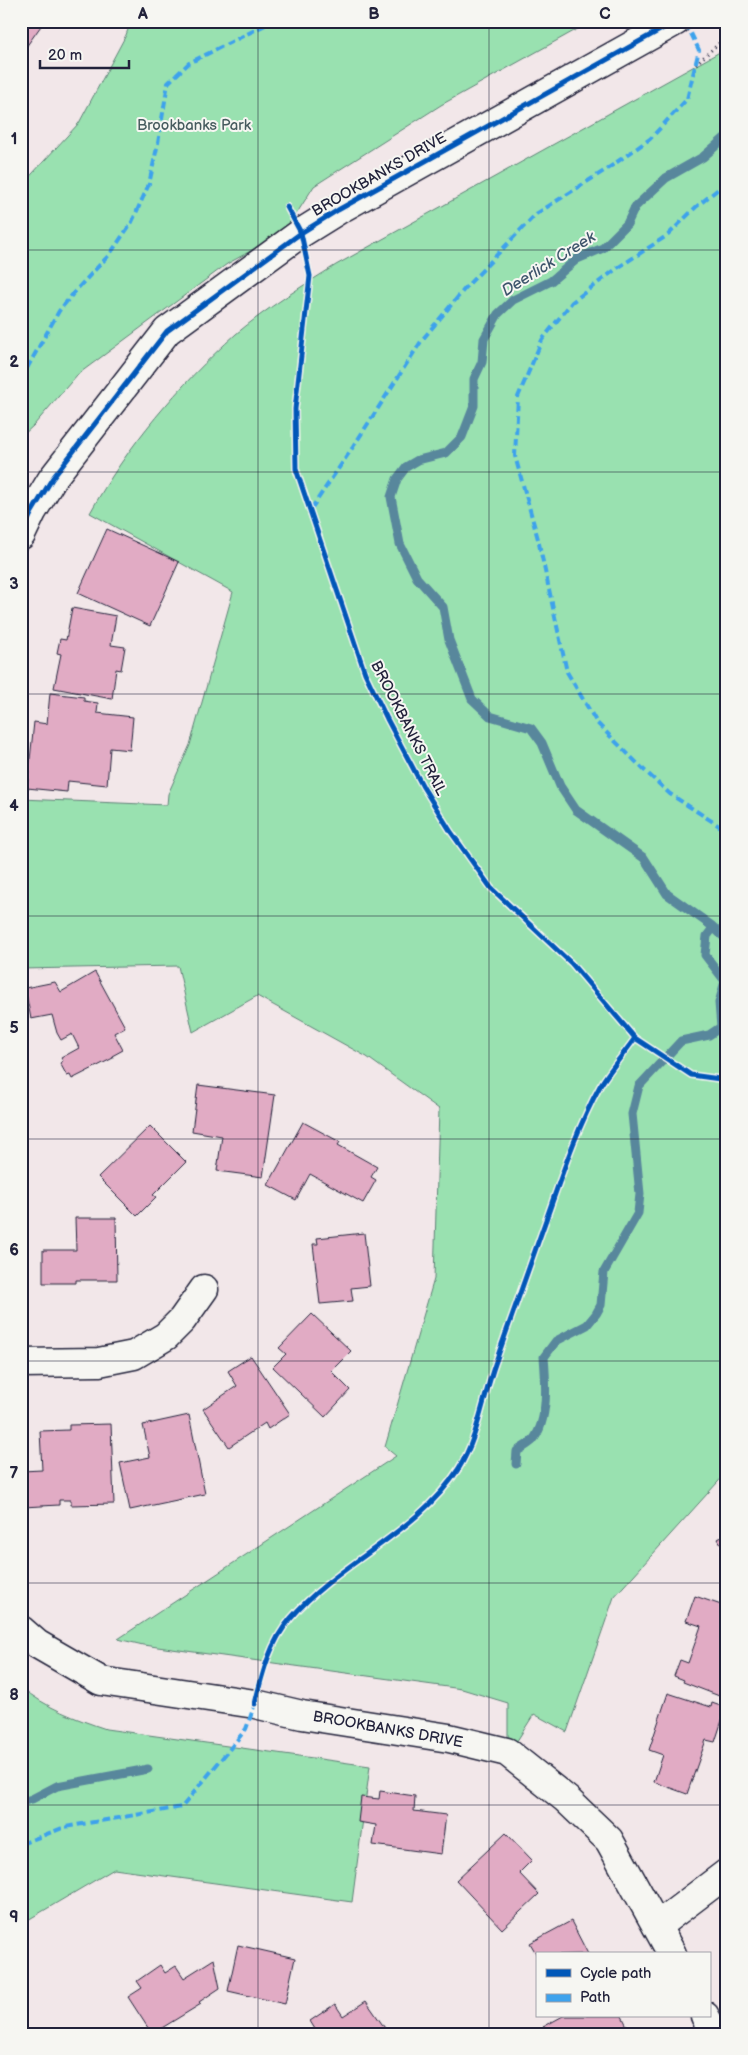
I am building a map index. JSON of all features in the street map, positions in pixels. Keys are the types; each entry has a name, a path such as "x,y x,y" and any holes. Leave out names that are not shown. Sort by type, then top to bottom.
{"street":[{"name":"BROOKBANKS DRIVE","path":"21,535 32,512 52,479 167,331 301,233 338,210 676,21"},
{"path":"21,497 52,479"},
{"path":"21,1362 98,1362 134,1355 166,1336 182,1320 204,1289"},
{"name":"BROOKBANKS DRIVE","path":"21,1630 37,1644 101,1681 255,1704 302,1714 449,1738 507,1752 566,1799 609,1840 671,1952"},
{"path":"657,1926 727,1873"},
{"path":"706,2018 715,2034"}],"path":[{"path":"696,64 727,36"}],"green space":[{"name":"Brookbanks Park","path":"131,21 592,21 441,105 314,186 285,232 227,264 77,375 34,425 21,437 21,186 79,123 126,35"},
{"path":"727,48 727,1472 614,1597 567,1732 534,1714 508,1755 508,1703 462,1689 143,1645 118,1639 396,1456 385,1447 434,1279 439,1109 367,1057 257,996 193,1032 178,966 21,969 21,799 167,805 168,794 190,745 233,592 90,513 137,440 194,374 248,324 336,265"},
{"path":"21,1687 51,1707 106,1729 370,1766 352,1902 114,1869 21,1924"}],"building":[{"path":"21,21 40,21 43,23 21,54"},
{"path":"107,529 179,562 150,626 78,593"},
{"path":"72,608 116,616 111,645 125,647 121,670 116,669 112,699 54,688 61,654 57,653 60,639 66,640"},
{"path":"50,693 84,697 84,701 98,703 97,713 133,717 130,750 110,748 107,785 68,781 67,792 27,788 34,722 47,724"},
{"path":"95,972 125,1027 114,1033 123,1050 112,1056 113,1058 72,1079 70,1075 67,1076 60,1063 63,1061 61,1058 79,1048 72,1034 61,1040 52,1015 31,1019 25,988 55,982 61,992"},
{"path":"198,1085 275,1095 263,1177 217,1171 222,1136 192,1131"},
{"path":"303,1122 340,1142 338,1145 377,1167 371,1177 376,1180 363,1203 310,1174 296,1200 268,1185"},
{"path":"150,1126 186,1162 153,1195 156,1197 137,1216 98,1177"},
{"path":"75,1218 116,1218 117,1280 76,1280 76,1283 43,1283 43,1250 76,1250"},
{"path":"364,1233 370,1286 351,1288 353,1301 320,1304 313,1244 318,1244 317,1238"},
{"path":"312,1314 351,1351 331,1371 350,1390 325,1417 273,1367 286,1354 279,1348"},
{"path":"251,1356 290,1414 268,1429 265,1423 229,1447 203,1409 237,1386 228,1371"},
{"path":"189,1415 205,1494 130,1510 120,1463 150,1457 143,1425"},
{"path":"111,1424 114,1504 71,1505 71,1500 59,1500 59,1505 23,1507 22,1471 42,1470 40,1431 69,1430 69,1425"},
{"path":"727,1534 727,1554 718,1539"},
{"path":"695,1596 727,1607 727,1699 683,1682 684,1680 674,1676 680,1660 688,1663 701,1626 686,1621"},
{"path":"668,1693 711,1707 712,1703 726,1708 715,1742 706,1740 687,1794 654,1782 663,1755 649,1750"},
{"path":"380,1791 415,1796 414,1811 446,1815 441,1854 373,1845 376,1825 358,1822 361,1797 379,1799"},
{"path":"506,1833 532,1860 519,1873 539,1894 502,1929 456,1880"},
{"path":"571,1921 587,1952 536,1953 530,1943"},
{"path":"238,1945 295,1958 285,2004 228,1991"},
{"path":"214,1959 220,1988 199,2002 201,2004 152,2034 128,1997 142,1988 137,1981 160,1965 165,1973 176,1966 184,1978"},
{"path":"366,2001 389,2034 333,2034 329,2028 318,2034 310,2021 335,2004 343,2016"},
{"path":"559,2018 623,2018 631,2034 547,2034 543,2027"}],"waterway":[{"name":"Deerlick Creek","path":"727,136 703,157 666,178 635,207 627,224 603,248 577,259 551,281 513,300 498,314 484,339 482,362 474,379 474,406 462,437 446,453 418,460 406,467 397,479 391,497 400,544 417,578 443,607 449,640 472,699 490,716 531,728 542,743 560,786 576,810 644,858 667,894 712,926 727,940"},
{"path":"516,1464 517,1451 533,1440 542,1422 545,1400 544,1357 556,1341 587,1325 596,1314 601,1305 604,1272 638,1213 640,1194 632,1114 639,1086 681,1041 709,1035 721,1027 719,1003 725,981 705,955 707,936 713,928"},
{"path":"21,1802 32,1799 57,1786 148,1769"}],"marked path":[{"path":"21,379 59,311 110,254 132,222 149,184 168,83 189,63 273,21"},
{"path":"311,509 422,340 467,286 536,214 650,139 687,99 699,50 685,21"},
{"path":"727,182 696,207 668,235 619,267 572,302 542,340 518,397 515,456 538,539 567,672 597,723 644,770 670,794 727,831"},
{"path":"21,1844 65,1827 182,1807 246,1729 255,1704"}],"cycle path":[{"path":"21,535 32,512 52,479 167,331 301,233 338,210 676,21"},
{"name":"BROOKBANKS TRAIL","path":"287,207 301,233 310,276 295,409 296,469 365,673 387,719 423,787 451,832 491,888 571,963 635,1038 691,1075 727,1080"},
{"path":"255,1704 272,1648 291,1618 332,1580 401,1529 422,1511 442,1491 466,1456 476,1430 495,1364 559,1181 578,1133 600,1086 635,1038"}]}
